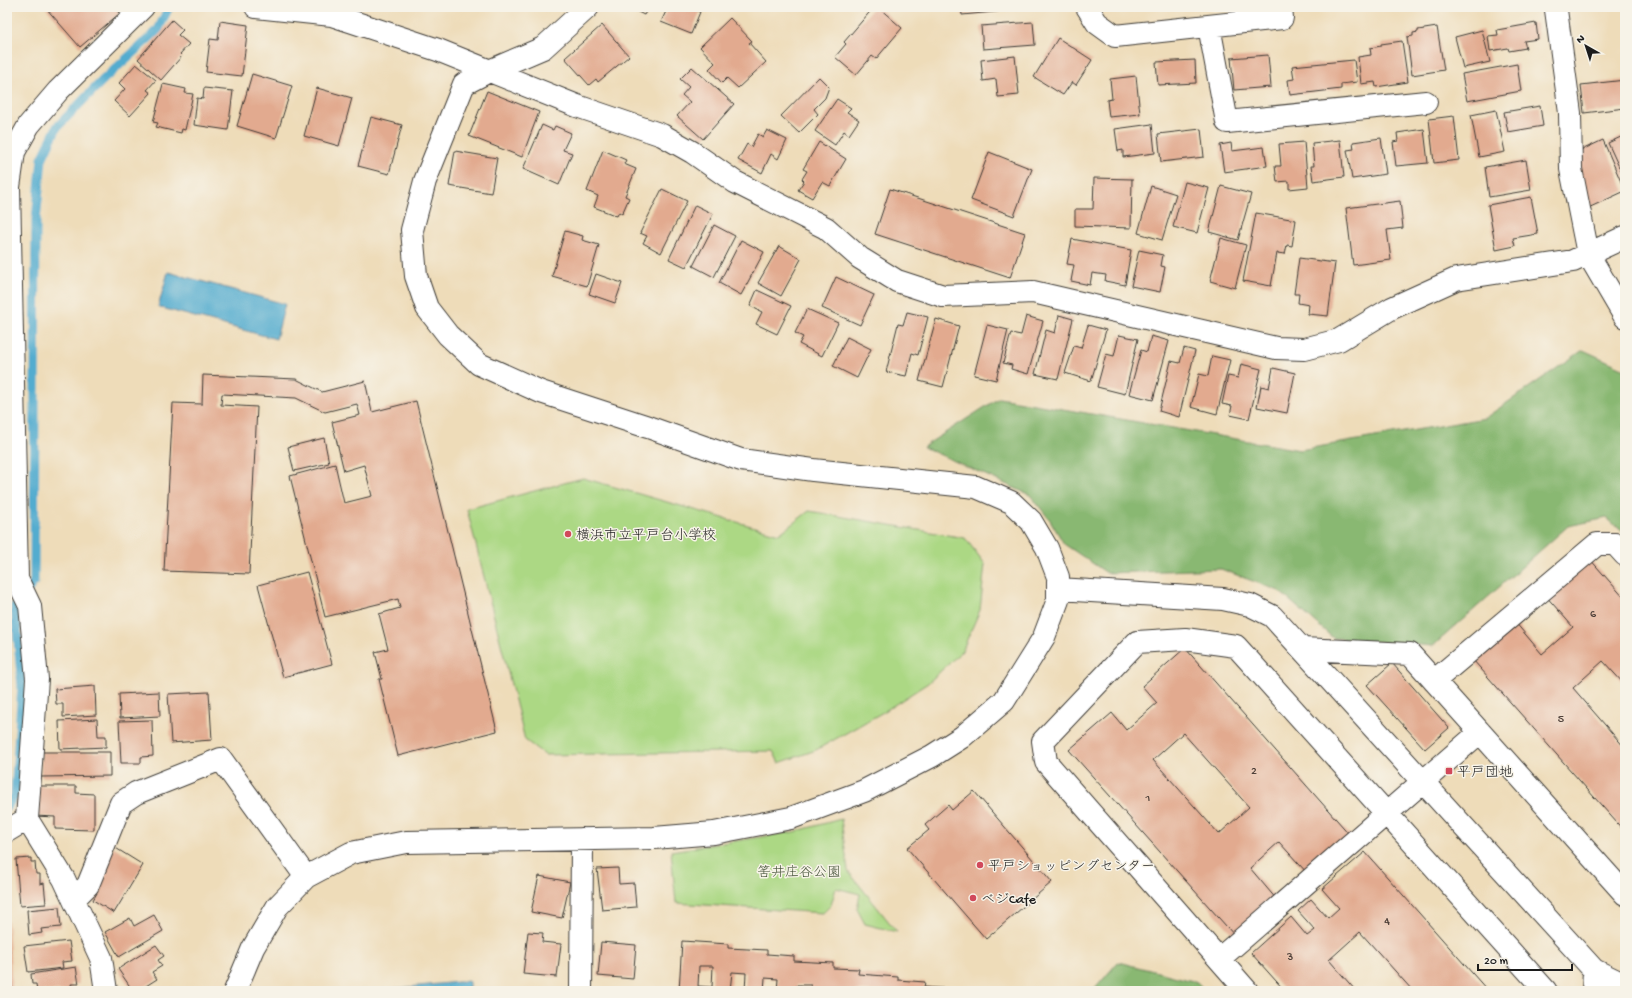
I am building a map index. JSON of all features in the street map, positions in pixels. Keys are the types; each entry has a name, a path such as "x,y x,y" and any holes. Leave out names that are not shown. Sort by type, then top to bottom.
{"street":[{"path":"106,991 101,958 74,899 64,879 27,819 37,679 30,606 17,579 9,187 14,152 29,125 58,91 143,7"},
{"path":"256,7 332,15 438,50 577,106 662,135 692,152 735,182 826,228 860,258 897,282 943,296 1033,292 1276,348 1304,349 1339,340 1392,308 1456,279 1573,260 1625,238"},
{"path":"235,991 253,948 277,907 306,877 351,853 406,842 654,838 714,833 791,818 864,791 932,756 962,737 1004,701 1044,637 1058,600 1058,577 1048,548 1031,521 1011,502 976,487 813,470 741,460 648,427 541,392 479,364 448,335 427,308 416,276 412,230 425,181 464,84 489,71 543,48 588,7"},
{"path":"1088,7 1097,24 1114,36 1282,18 1281,7"},
{"path":"1556,10 1570,113 1571,169 1588,254 1625,317"},
{"path":"1209,26 1227,122 1426,102"},
{"path":"1434,681 1597,544 1615,544 1625,555"},
{"path":"1058,589 1223,599 1250,605 1272,616 1422,781 1593,980 1625,985"},
{"path":"1247,991 1046,762 1043,741 1137,642 1185,639 1236,646 1546,991"},
{"path":"1302,649 1410,654 1625,894"},
{"path":"1219,959 1480,732"},
{"path":"74,899 88,884 121,803 136,792 221,759 306,877"},
{"path":"7,830 27,819"},
{"path":"582,839 582,991"}],"green space":[{"path":"1583,350 1625,369 1625,534 1607,518 1568,526 1433,646 1333,638 1279,591 1221,569 1107,573 1064,544 1050,520 1030,495 923,447 999,398 1300,450 1485,418"},
{"path":"583,478 779,534 809,511 965,538 985,564 980,610 962,651 928,683 885,711 816,750 779,763 773,751 545,755 525,740 467,509"},
{"name":"筈井庄谷公園","path":"841,819 848,871 897,932 865,924 857,909 860,894 836,888 831,905 823,913 676,903 671,851 793,832"},
{"path":"1118,962 1197,982 1206,991 1093,991"}],"water":[{"path":"168,272 285,304 276,339 158,307"},
{"path":"469,981 469,991 368,991"}],"building":[{"path":"45,7 115,7 120,13 80,47"},
{"path":"649,7 644,15 630,8"},
{"path":"668,7 695,7 694,9 700,12 691,34 661,22"},
{"path":"874,7 878,7 902,28 876,59 872,56 856,75 835,57 846,44 844,42"},
{"path":"961,7 1004,7 1005,11 962,15"},
{"path":"730,18 752,41 749,43 766,62 738,88 727,78 722,83 709,69 715,63 700,47"},
{"path":"172,20 183,30 178,35 189,44 180,54 182,56 161,80 138,59"},
{"path":"220,21 248,25 242,76 206,72 210,39 218,40"},
{"path":"1033,22 1035,45 983,49 981,26"},
{"path":"1536,23 1538,39 1524,41 1526,48 1509,51 1508,48 1490,51 1488,36 1498,35 1497,30"},
{"path":"602,25 629,56 598,82 596,79 589,85 565,58"},
{"path":"1437,27 1444,70 1412,75 1407,37 1413,36 1413,33 1418,32 1418,30"},
{"path":"1482,30 1490,62 1463,68 1455,37"},
{"path":"1058,38 1092,60 1076,85 1072,82 1063,95 1034,77"},
{"path":"1402,41 1408,82 1376,87 1375,82 1361,84 1358,57 1371,55 1370,48 1381,46 1381,44"},
{"path":"1268,55 1271,87 1234,90 1231,58"},
{"path":"1015,56 1019,95 998,97 996,79 983,81 981,60"},
{"path":"1195,60 1196,83 1158,85 1156,62"},
{"path":"1354,60 1357,82 1341,84 1341,89 1290,95 1288,80 1294,79 1292,66"},
{"path":"136,64 156,80 147,90 151,93 130,116 114,101 125,89 119,83"},
{"path":"1517,64 1521,91 1467,101 1462,74"},
{"path":"692,67 734,104 703,139 677,116 690,102 682,95 689,87 680,79"},
{"path":"252,74 292,86 276,138 237,126"},
{"path":"1136,76 1140,114 1109,117 1107,100 1112,99 1110,79"},
{"path":"819,77 829,87 825,98 814,109 818,114 799,133 781,116"},
{"path":"1625,80 1625,108 1584,113 1581,85"},
{"path":"163,84 186,89 185,93 193,94 185,130 182,129 181,133 156,127 158,123 153,122"},
{"path":"204,88 233,91 228,130 194,125 197,98 203,99"},
{"path":"317,88 352,98 339,146 304,136"},
{"path":"487,91 539,112 522,157 469,136"},
{"path":"837,99 851,108 847,112 859,120 849,135 844,131 835,145 815,131"},
{"path":"1540,106 1543,126 1508,132 1504,112"},
{"path":"1496,110 1505,152 1479,157 1471,115"},
{"path":"1454,116 1459,160 1434,163 1429,119"},
{"path":"371,117 402,125 389,174 358,166"},
{"path":"1152,124 1155,153 1123,157 1123,150 1118,151 1115,129"},
{"path":"542,125 553,130 555,126 571,133 563,150 572,153 559,185 523,169"},
{"path":"1201,129 1204,157 1161,162 1158,134"},
{"path":"1424,129 1428,163 1396,166 1393,142 1398,141 1397,133"},
{"path":"767,130 787,140 778,159 771,154 762,173 738,160 747,144 751,147 758,134 763,137"},
{"path":"1625,135 1625,180 1608,143"},
{"path":"1381,138 1386,174 1352,179 1347,150 1354,149 1353,142"},
{"path":"1340,140 1344,177 1313,181 1311,166 1314,166 1312,143"},
{"path":"1603,140 1625,191 1586,209 1571,155"},
{"path":"819,142 846,159 830,186 822,182 812,198 798,190 804,181 802,179 807,171 803,169"},
{"path":"1304,142 1308,187 1289,189 1289,181 1277,182 1275,166 1281,166 1279,144"},
{"path":"1231,143 1232,151 1264,147 1267,166 1224,172 1220,145"},
{"path":"603,150 626,160 624,164 636,169 625,196 629,198 622,214 619,212 617,216 594,207 598,196 587,191"},
{"path":"455,151 497,158 491,193 449,186"},
{"path":"989,152 1032,169 1014,216 971,200"},
{"path":"1526,160 1531,190 1489,197 1485,167"},
{"path":"1094,178 1132,179 1131,228 1075,226 1075,209 1093,209"},
{"path":"1185,182 1209,188 1197,233 1173,227"},
{"path":"1151,186 1176,194 1162,240 1138,233"},
{"path":"1221,186 1251,194 1238,240 1209,232"},
{"path":"662,189 687,201 661,253 643,243 647,236 640,233"},
{"path":"890,189 1025,233 1010,278 875,234"},
{"path":"1531,197 1538,234 1513,238 1515,246 1496,250 1488,205"},
{"path":"1400,201 1403,228 1387,230 1391,260 1353,265 1346,208"},
{"path":"695,205 713,214 686,267 669,259"},
{"path":"1256,213 1296,220 1292,246 1287,245 1285,254 1277,253 1271,286 1243,281"},
{"path":"714,225 735,236 714,277 693,266"},
{"path":"565,231 583,236 582,240 599,245 587,286 552,276"},
{"path":"1221,238 1246,245 1235,288 1210,281"},
{"path":"1072,239 1131,250 1125,285 1105,281 1106,275 1092,273 1090,285 1071,281 1074,265 1067,264"},
{"path":"741,240 764,252 741,295 719,283"},
{"path":"779,246 801,259 781,296 758,283"},
{"path":"1139,250 1163,255 1161,266 1165,267 1160,292 1131,286"},
{"path":"1299,258 1335,263 1328,316 1308,314 1309,305 1298,303 1299,294 1294,294"},
{"path":"596,274 622,283 615,303 589,294"},
{"path":"836,277 874,295 860,325 822,308"},
{"path":"757,290 791,306 777,334 756,324 762,312 750,306"},
{"path":"807,309 838,323 822,356 799,344 803,337 795,333"},
{"path":"907,312 928,317 918,355 912,353 906,376 886,372 898,324 903,325"},
{"path":"1059,315 1073,319 1058,379 1035,374 1046,330 1055,333"},
{"path":"1026,316 1043,321 1028,374 1011,369 1012,365 1003,363 1011,333 1021,335"},
{"path":"936,319 959,326 943,387 919,381"},
{"path":"987,325 1008,330 996,380 974,375"},
{"path":"1088,325 1106,330 1091,381 1065,373 1074,346 1081,348"},
{"path":"1119,335 1138,339 1125,394 1097,387 1106,354 1114,356"},
{"path":"1151,336 1169,341 1153,400 1129,394 1141,350 1147,352"},
{"path":"847,337 871,349 857,378 833,366"},
{"path":"1184,348 1195,351 1179,417 1159,411 1171,361 1180,363"},
{"path":"1212,356 1230,360 1217,414 1191,407 1199,374 1208,376"},
{"path":"1241,364 1261,369 1249,419 1230,415 1232,406 1222,404 1228,376 1238,378"},
{"path":"1273,368 1295,373 1287,413 1257,407 1261,386 1269,388"},
{"path":"203,375 296,379 322,392 365,381 372,412 416,401 497,731 398,756 379,679 382,679 375,652 388,649 379,614 400,608 398,599 325,617 290,476 335,464 344,503 372,496 364,465 344,471 332,422 360,415 357,404 325,412 296,398 222,394 221,405 257,407 249,574 164,571 173,403 202,404"},
{"path":"324,438 329,463 294,471 288,447"},
{"path":"1589,558 1625,599 1625,685 1603,661 1573,688 1625,748 1625,832 1473,660 1515,622 1542,654 1573,627 1545,595"},
{"path":"307,572 332,664 283,677 258,585"},
{"path":"1185,648 1351,836 1308,874 1279,842 1250,868 1277,900 1235,936 1069,750 1112,713 1126,730 1157,703 1142,686","holes":["1183,733 1249,807 1219,834 1153,760"]},
{"path":"1392,663 1449,728 1425,749 1367,685"},
{"path":"95,686 96,715 63,717 63,704 56,704 55,689"},
{"path":"159,692 160,716 120,718 119,694"},
{"path":"209,692 212,740 171,743 168,694"},
{"path":"97,719 98,736 106,736 106,747 60,749 59,721"},
{"path":"152,720 153,756 141,757 141,763 121,763 119,721"},
{"path":"41,752 110,752 110,776 41,777"},
{"path":"36,786 76,786 76,793 94,794 94,830 55,829 55,817 35,816"},
{"name":"平戸ショッピングセンター","path":"974,791 1052,882 986,939 907,848 929,830 925,825 948,805 952,810"},
{"path":"114,847 143,865 114,913 93,900 97,893 89,889"},
{"path":"1365,852 1488,991 1413,991 1360,932 1329,960 1356,991 1285,991 1251,953 1291,917 1307,936 1315,930 1298,911 1311,899 1328,918 1339,908 1322,889"},
{"path":"31,858 31,862 35,862 36,874 40,874 40,884 44,883 46,904 20,906 16,859"},
{"path":"618,868 619,884 634,883 636,907 602,910 597,869"},
{"path":"539,876 570,882 562,918 531,912"},
{"path":"59,907 61,927 41,929 42,933 29,935 27,910"},
{"path":"154,915 163,931 119,957 105,932 130,918 134,926"},
{"path":"8,922 12,991 7,991"},
{"path":"528,932 543,933 542,942 561,944 557,977 523,974"},
{"path":"69,941 72,961 62,962 63,968 28,972 24,946"},
{"path":"682,941 728,944 728,948 767,950 767,954 794,956 794,961 833,963 833,968 859,969 858,974 898,977 898,980 925,982 924,987 970,990 810,991 811,985 797,985 797,991 777,991 778,979 765,978 764,991 745,991 746,973 732,972 730,991 679,991","holes":["699,966 713,966 712,987 698,986"]},
{"path":"601,942 636,945 633,979 598,976"},
{"path":"156,945 164,956 158,960 162,966 152,972 157,979 138,991 133,991 118,969"},
{"path":"76,967 79,984 71,984 72,991 37,991 36,984 32,984 31,974"}],"waterway":[{"path":"7,806 15,796 22,686 15,606 34,582 36,220 42,159 57,127 104,79 158,30 169,7"}],"place":[{"name":"横浜市立平戸台小学校","path":"568,534"},
{"name":"平戸団地","path":"1449,771"},
{"name":"平戸ショッピングセンター","path":"980,865"},
{"name":"ベジCafe","path":"973,898"}]}
